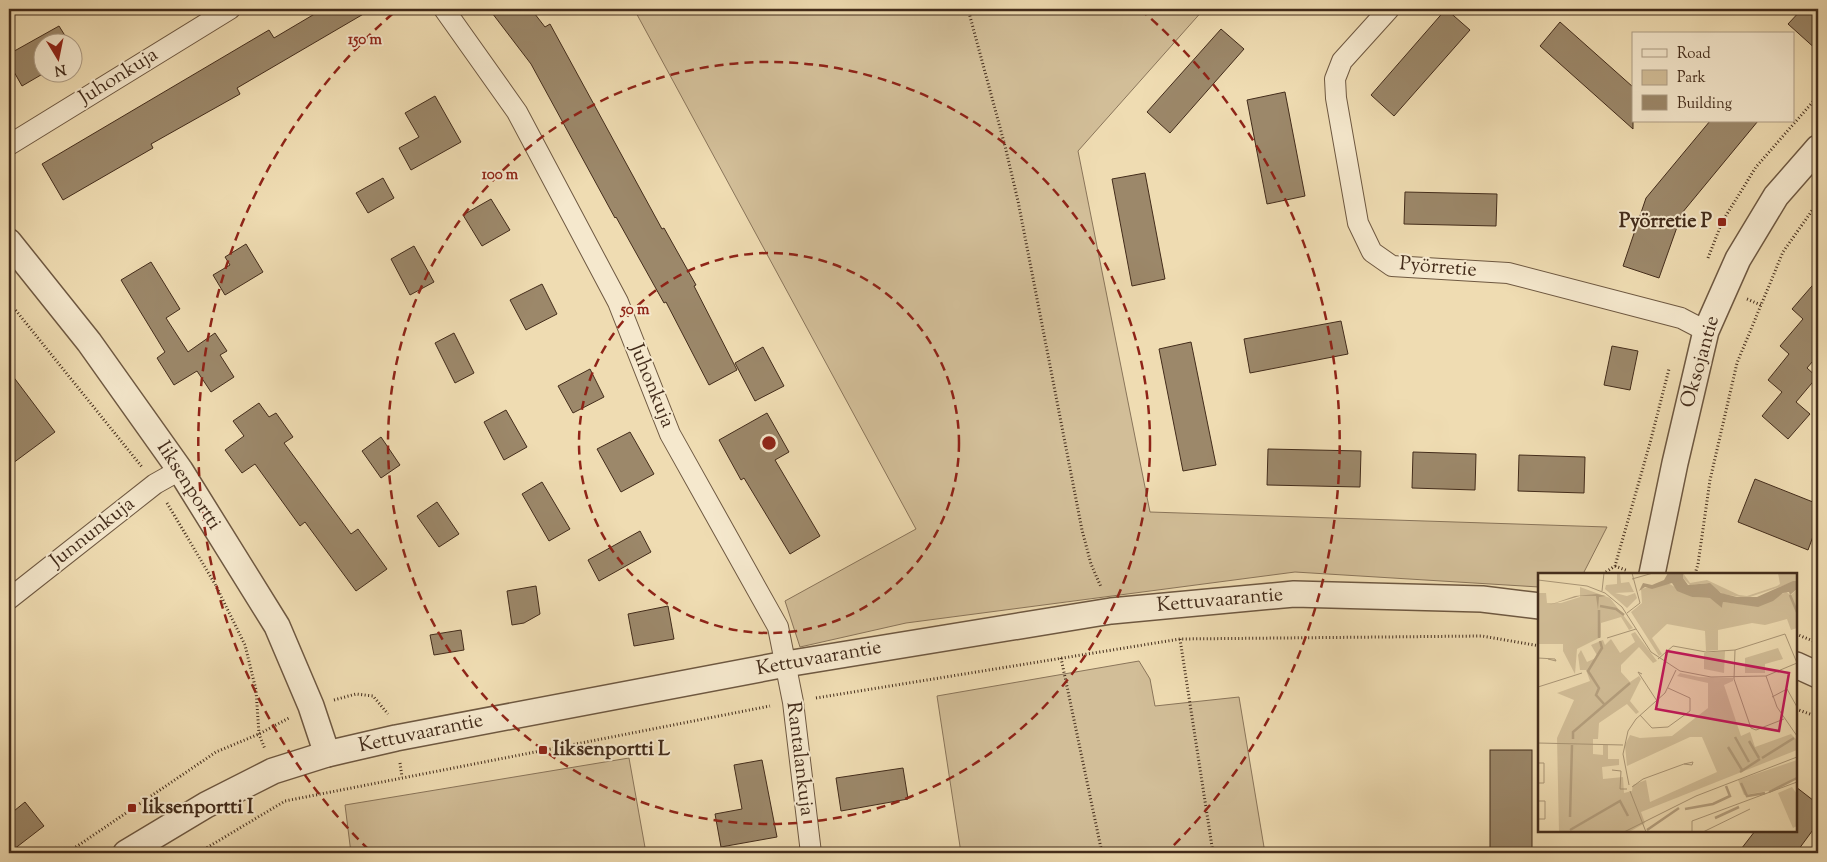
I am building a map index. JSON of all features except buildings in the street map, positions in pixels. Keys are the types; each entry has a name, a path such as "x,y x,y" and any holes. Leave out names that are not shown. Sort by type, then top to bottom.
{"street":[{"name":"Juhonkuja","path":"9,145 230,9"},
{"name":"Juhonkuja","path":"444,9 517,112 618,302 670,434 778,627 786,664"},
{"name":"Pyörretie","path":"1389,9 1342,62 1335,79 1336,98 1358,222 1372,252 1392,266 1508,273 1681,318 1706,331"},
{"name":"Oksojantie","path":"1652,573 1675,463 1706,331 1738,259 1776,196 1818,148"},
{"name":"Iiksenportti","path":"9,242 89,342 180,470 277,626 311,706 327,754"},
{"name":"Junnunkuja","path":"9,599 155,484 180,470"},
{"name":"Kettuvaarantie","path":"126,853 206,805 273,771 327,754 396,738 786,664 1111,611 1294,594 1482,599 1538,606"},
{"name":"Rantalankuja","path":"786,664 811,853"},
{"path":"1797,666 1818,675"}],"path":[{"path":"968,9 1018,201 1082,530 1091,564 1111,611"},
{"path":"1695,573 1710,480 1737,362 1783,252 1818,202"},
{"path":"9,302 155,484 215,584 245,645 256,690 259,734 285,801"},
{"path":"1797,634 1818,643"},
{"path":"198,853 285,801 792,702 1180,639 1482,636 1538,646"},
{"path":"1180,639 1214,853"},
{"path":"1061,658 1102,853"},
{"path":"1797,709 1818,717"}],"green space":[{"path":"634,9 1204,9 1078,151 1150,512 1607,527 1584,573 1538,573 1538,587 1295,572 906,623 800,647 785,601 916,529"},
{"path":"1139,661 1150,679 1155,706 1239,697 1265,853 961,853 937,696"},
{"path":"629,758 646,853 351,853 345,805"}],"place":[{"name":"Pyörretie P","path":"1722,222"},
{"name":"Iiksenportti L","path":"543,750"},
{"name":"Iiksenportti I","path":"132,808"}]}
